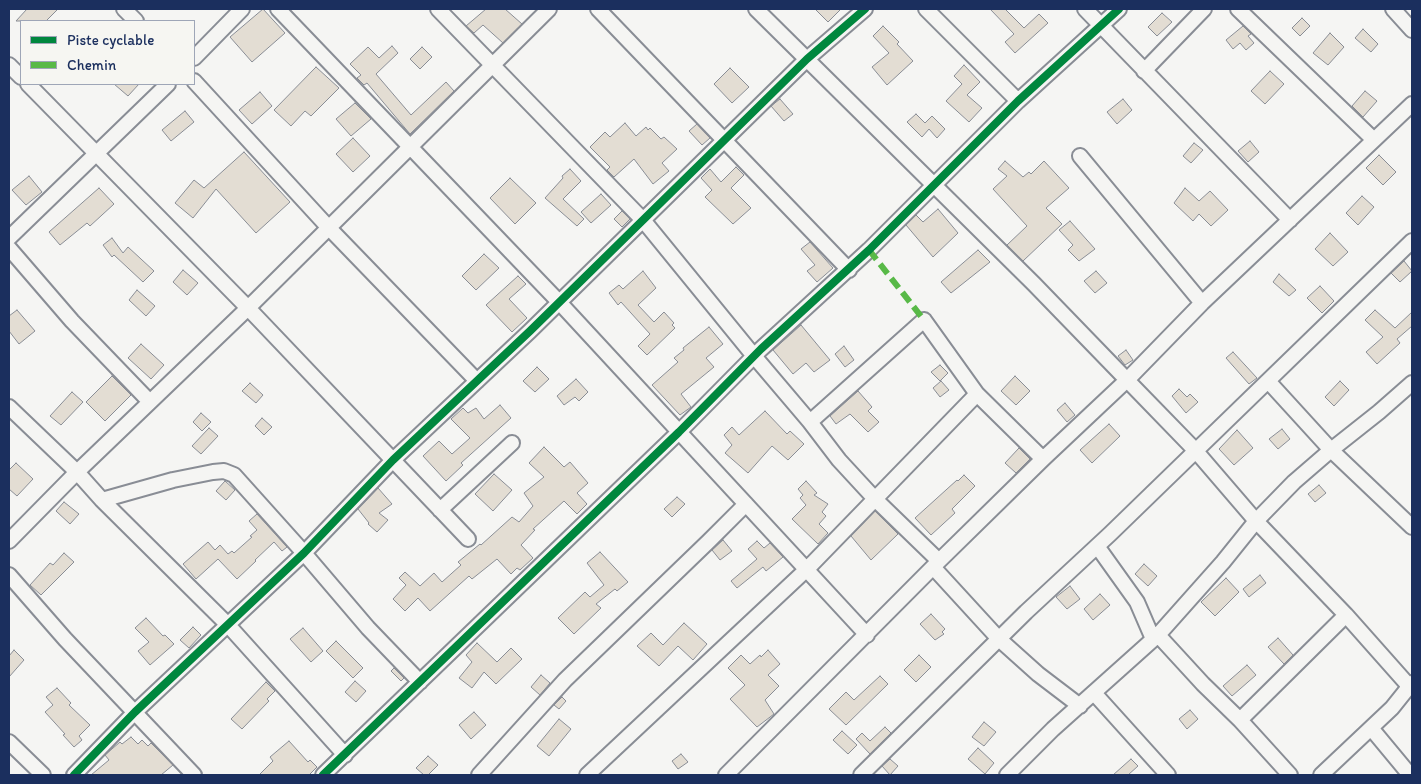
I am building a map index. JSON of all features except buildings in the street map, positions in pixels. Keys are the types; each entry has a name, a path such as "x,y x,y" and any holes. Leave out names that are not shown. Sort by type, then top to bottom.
{"street":[{"path":"124,9 135,20"},
{"path":"195,57 242,9"},
{"path":"278,9 559,302 867,635"},
{"path":"438,9 643,220 810,422 839,460 936,564 999,639 1038,674 1080,706"},
{"path":"9,541 77,472 248,308 549,9"},
{"path":"598,9 849,270"},
{"path":"756,9 1034,284 1195,450 1256,521 1411,684 1392,708 1321,775"},
{"path":"74,775 136,712 304,552 393,460 559,302 808,59 865,9"},
{"path":"926,9 1018,100"},
{"path":"1085,9 1290,220"},
{"path":"323,775 679,432 754,356 849,270 1018,100 1119,9"},
{"path":"1144,71 1204,9"},
{"path":"1238,9 1374,140"},
{"path":"1393,9 1412,30"},
{"path":"9,65 20,76"},
{"path":"195,82 329,228 477,381"},
{"path":"29,85 248,308 468,539"},
{"path":"9,238 167,85"},
{"path":"726,775 936,564 1127,380 1202,303 1412,104"},
{"path":"1080,156 1202,303"},
{"path":"861,775 999,639 1412,241"},
{"path":"9,248 72,321 150,402"},
{"path":"810,422 924,320 977,394 1044,459"},
{"path":"1268,381 1331,450 1412,527"},
{"path":"1007,775 1053,729 1156,637 1223,562 1256,521 1294,482 1412,383"},
{"path":"587,775 807,569 977,394"},
{"path":"9,407 77,472 102,500 228,625 345,755"},
{"path":"440,510 512,443"},
{"path":"102,500 174,480 224,471 234,475 304,552 368,628 420,682"},
{"path":"478,775 564,680 746,504"},
{"path":"1097,546 1137,602 1156,637 1240,720 1290,775"},
{"path":"9,575 65,638 194,775"},
{"path":"1240,720 1346,615"},
{"path":"1094,693 1168,775"},
{"path":"1371,728 1410,775"},
{"path":"9,742 43,775"}],"marked path":[{"path":"869,250 924,320"}],"cycle path":[{"path":"74,775 135,712 304,553 393,460 530,331 807,59 865,9"},
{"path":"323,775 679,432 761,349 869,250 1018,101 1119,9"}]}
